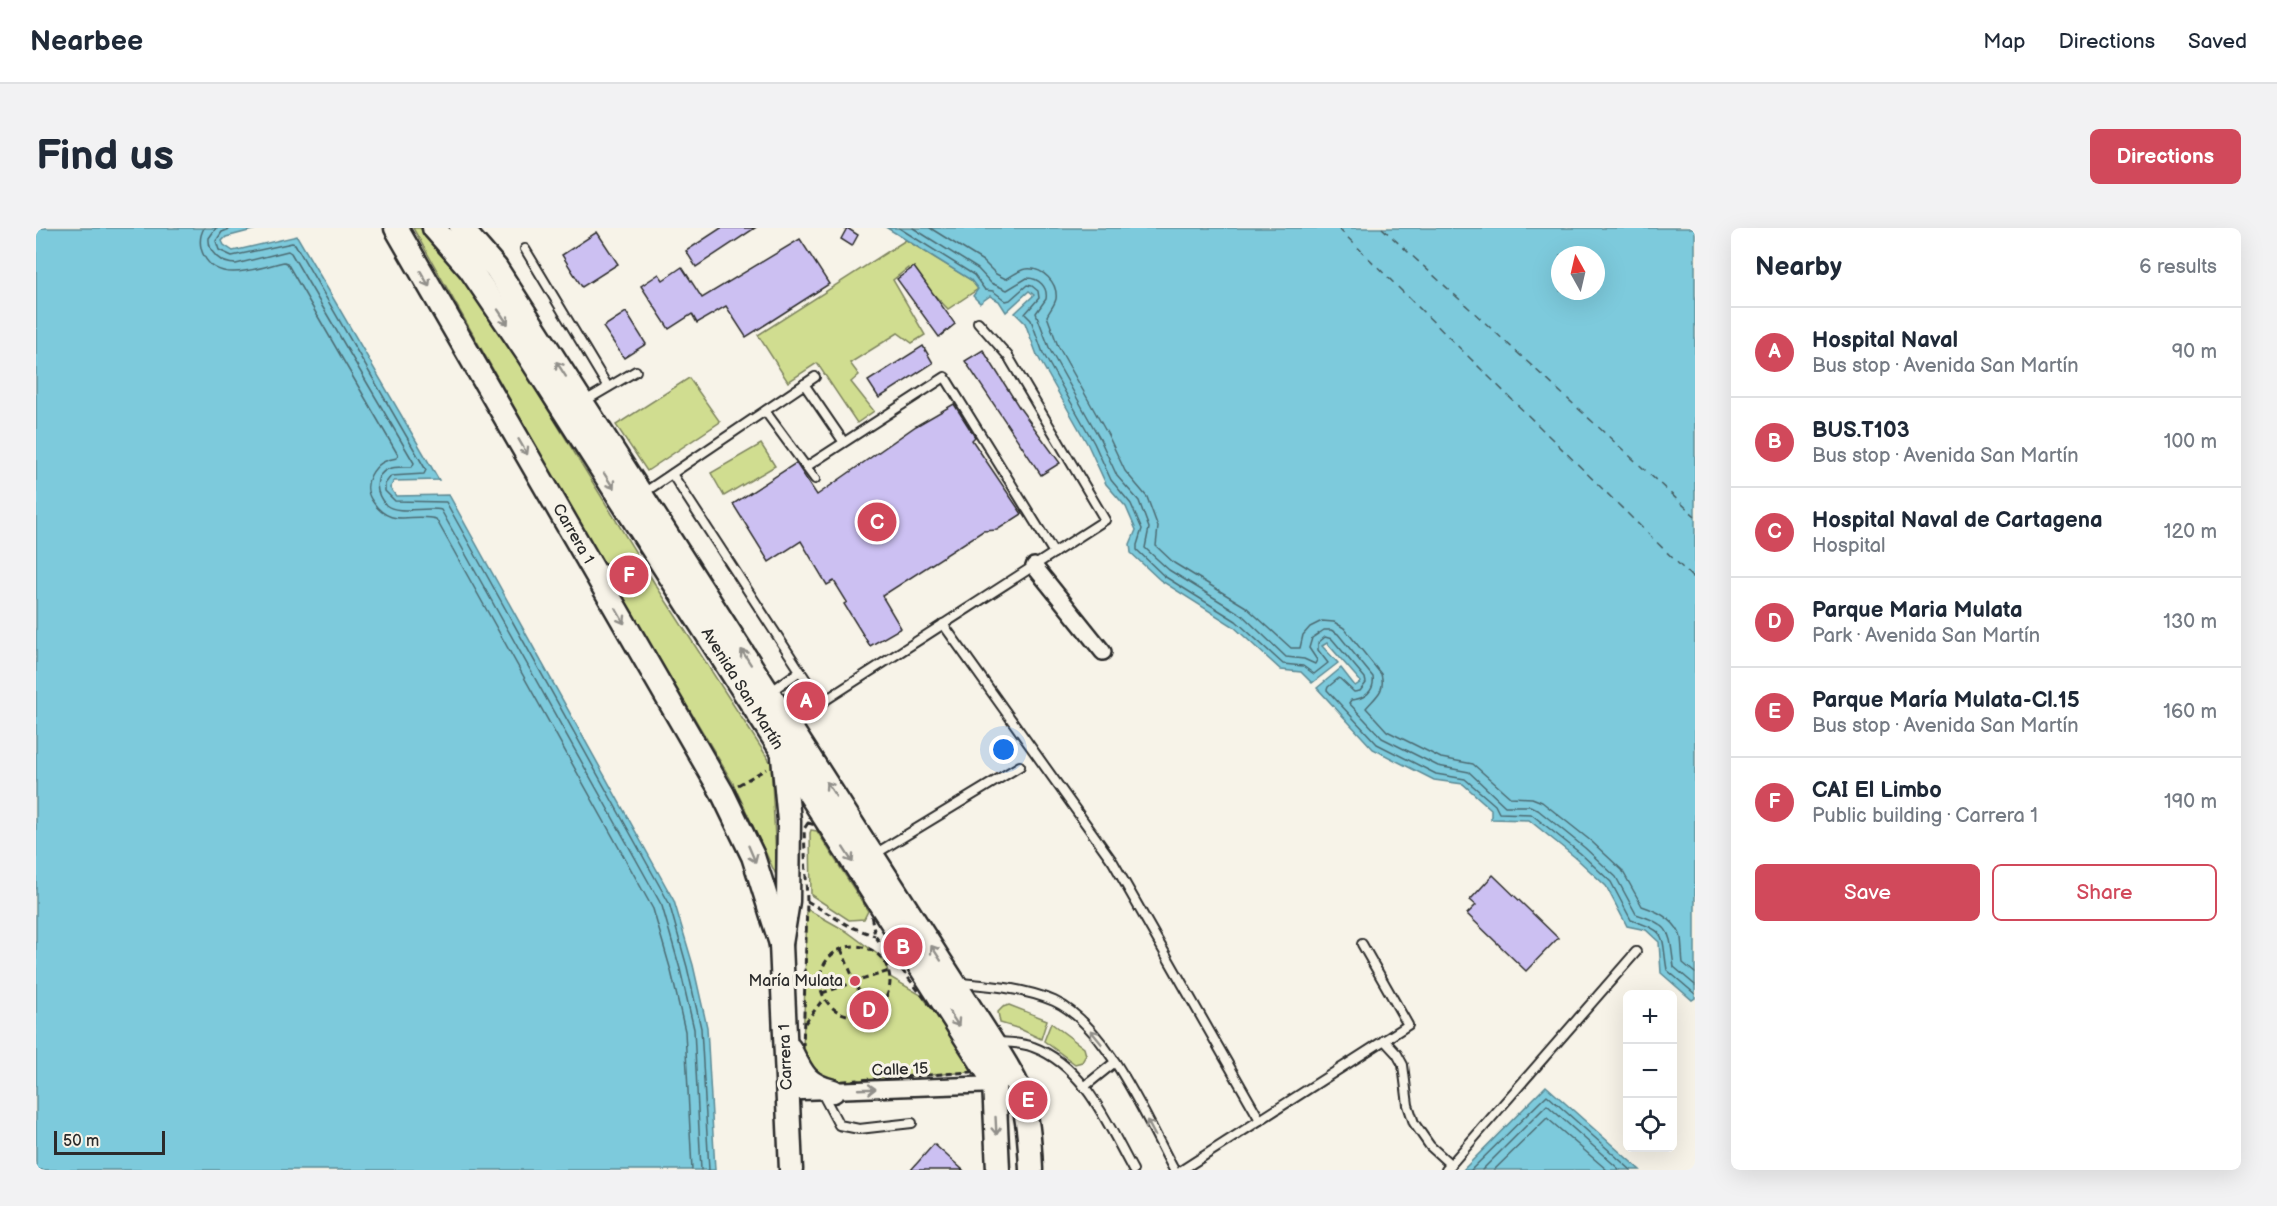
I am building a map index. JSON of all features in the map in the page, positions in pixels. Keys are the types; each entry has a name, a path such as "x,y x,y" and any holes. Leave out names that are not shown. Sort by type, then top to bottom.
{"main road":[{"name":"Carrera 1","path":"396,228 723,794 753,856 781,944"},
{"name":"Avenida San Martín","path":"458,230 496,268 992,1042 1003,1078 998,1170"},
{"name":"Avenida San Martín","path":"458,230 470,269 527,353 782,753 1003,1078 1018,1086 1025,1111 1031,1170"},
{"name":"Carrera 1","path":"789,723 782,753 789,821 788,901 781,944 791,1170"},
{"path":"786,1042 804,1076 827,1091"}],"street":[{"path":"1034,566 1103,652"},
{"name":"Calle 15","path":"788,1092 983,1085 1003,1078"}],"lane":[{"path":"525,249 608,387"},
{"path":"789,723 1105,520 1008,356 978,322"},
{"path":"582,402 636,371"},
{"path":"641,495 815,377"},
{"path":"806,467 945,377 1054,553"},
{"path":"804,384 843,441"},
{"path":"765,411 815,479"},
{"path":"672,474 821,703"},
{"path":"943,624 1113,862 1260,1120"},
{"path":"769,693 800,671"},
{"path":"873,855 1020,766"},
{"path":"1182,1170 1408,1025 1362,944"},
{"path":"1384,1040 1397,1054 1403,1065 1405,1089 1414,1123 1448,1167 1636,952"},
{"path":"955,983 1008,988 1055,1001 1075,1014 1097,1035 1174,1170"},
{"path":"992,1042 1034,1047 1059,1061 1084,1087 1133,1170"},
{"path":"1084,1087 1114,1062"},
{"path":"827,1091 839,1125 860,1130 912,1123"}],"path":[{"path":"808,823 815,825 869,904 875,936 975,1062 971,1072 832,1082 813,1070 803,1052 807,902 804,829 808,823"},
{"path":"807,902 849,926 875,936"},
{"path":"855,946 874,951 889,971 890,985 885,998 880,1006 868,1013 854,1016 846,1014 832,1007 822,993 820,976 822,968 830,956 841,949 855,946"},
{"path":"841,949 868,1013"},
{"path":"822,993 889,971"},
{"path":"804,1024 824,998"}],"green space":[{"path":"413,228 420,228 463,271 655,584 771,763 777,877 733,783 604,566"},
{"path":"906,240 971,280 978,289 948,309 908,268 893,280 925,335 912,343 898,333 850,363 859,375 851,382 874,411 857,423 817,363 788,382 758,335"},
{"path":"689,378 720,422 647,471 616,425"},
{"path":"761,444 775,466 724,496 711,473"},
{"path":"811,830 817,831 868,911 864,919 849,920 811,895"},
{"path":"807,909 846,931 880,956 890,977 921,995 975,1062 971,1072 832,1082 813,1070 803,1052"},
{"path":"1009,1005 1047,1020 1041,1039 1000,1023 998,1012"},
{"path":"1051,1023 1084,1048 1086,1055 1082,1062 1075,1064 1044,1041"}],"water":[{"path":"36,228 260,228 226,237 222,241 224,245 233,251 297,236 439,480 394,481 390,488 396,496 449,495 674,901 693,965 707,1027 715,1170 36,1170"},
{"path":"887,228 1695,228 1695,998 1692,1000 1661,973 1659,942 1646,930 1627,926 1606,886 1529,820 1491,819 1491,809 1463,784 1434,780 1373,749 1317,688 1341,668 1355,686 1361,682 1327,643 1322,646 1338,663 1312,683 1301,672 1281,670 1233,626 1160,580 1131,553 1130,544 1136,530 1126,507 1106,484 1088,445 1037,355 1025,323 1015,313 1034,295 1029,291 1006,312 999,301 990,296 980,303 973,296 978,289 971,280"},
{"path":"1546,1086 1640,1170 1463,1170"}],"building":[{"path":"721,228 755,228 696,267 686,251"},
{"path":"847,228 858,235 852,246 841,239"},
{"path":"597,232 618,264 582,287 562,255"},
{"path":"800,239 829,284 746,337 726,306 697,323 692,314 669,329 641,286 659,274 663,280 682,267 702,298"},
{"path":"914,267 955,324 939,337 897,279"},
{"path":"626,312 646,344 624,358 603,327"},
{"path":"923,346 933,363 879,398 868,381"},
{"path":"983,350 1019,407 1060,463 1041,475 965,361"},
{"path":"954,404 975,437 972,440 1022,514 997,530 983,531 882,596 901,628 870,646 844,604 847,602 834,581 827,585 801,541 769,562 733,504 796,463 817,495 916,426"},
{"path":"1493,875 1558,938 1526,971 1467,914 1476,905 1470,900"},
{"path":"934,1144 963,1170 911,1170"}],"ferry route":[{"path":"1338,228 1695,580"},
{"path":"1382,228 1695,516"}],"place":[{"name":"Hospital Naval de Cartagena","path":"877,522"},
{"name":"CAI El Limbo","path":"629,575"},
{"name":"Hospital Naval","path":"806,701"},
{"name":"BUS.T103","path":"903,947"},
{"name":"María Mulata","path":"855,981"},
{"name":"Parque Maria Mulata","path":"869,1010"},
{"name":"Parque María Mulata-Cl.15","path":"1028,1100"}]}
